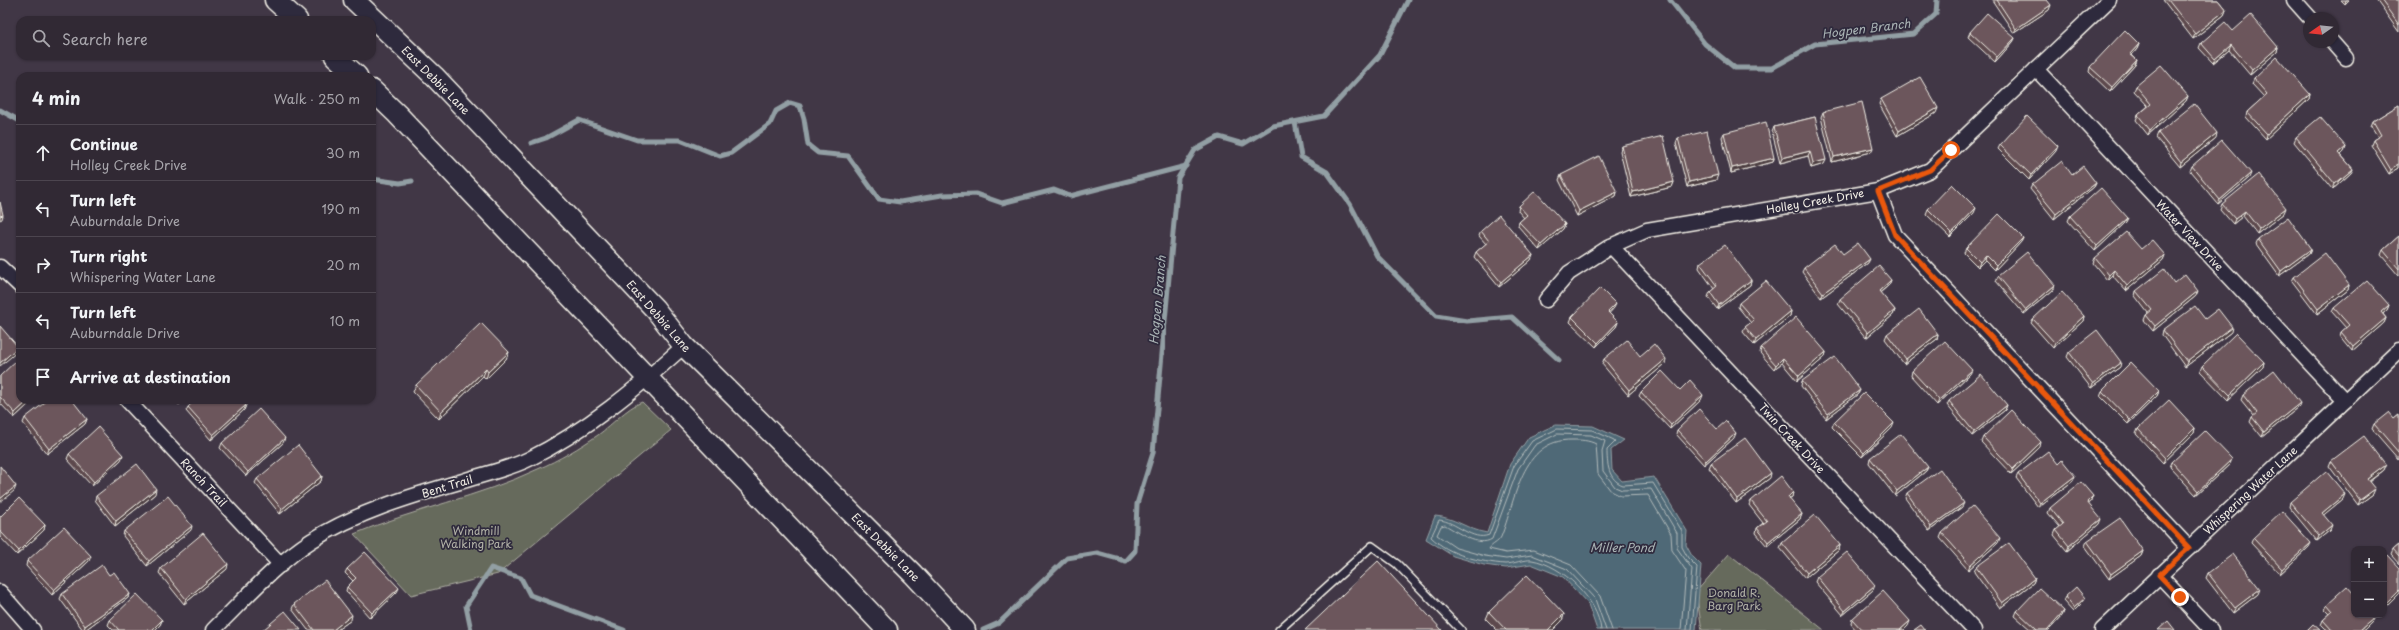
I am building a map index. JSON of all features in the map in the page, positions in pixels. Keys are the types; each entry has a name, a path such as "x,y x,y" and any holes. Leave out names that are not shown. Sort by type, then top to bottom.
{"main road":[{"path":"276,0 293,16"},
{"name":"East Debbie Lane","path":"354,0 371,16"},
{"name":"East Debbie Lane","path":"376,21 434,76 655,309 684,346 913,574 965,630"},
{"path":"339,60 353,72"},
{"path":"376,94 649,377 887,630"}],"street":[{"name":"Holley Creek Drive","path":"1546,300 1569,273 1611,246 1647,230 1878,191 1930,170 2109,0"},
{"path":"2294,0 2305,12"},
{"path":"2337,48 2346,58"},
{"name":"Water View Drive","path":"2036,69 2345,401"},
{"path":"1878,191 1895,235 2189,548"},
{"name":"Twin Creek Drive","path":"1611,246 1974,630"},
{"path":"0,268 16,282"},
{"name":"Bent Trail","path":"213,630 281,565 311,541 354,518 412,496 528,460 580,430 649,377 684,346"},
{"name":"Whispering Water Lane","path":"2102,630 2399,350"},
{"name":"Ranch Trail","path":"131,404 281,565"},
{"path":"2159,575 2210,630"},
{"path":"0,592 33,630"}],"lane":[{"path":"1279,630 1372,546 1397,564 1461,630"}],"green space":[{"name":"Windmill Walking Park","path":"642,402 671,430 498,574 411,595 354,534 400,517 516,479 569,454 603,431 630,408"},
{"name":"Donald R. Barg Park","path":"1729,554 1824,630 1702,630 1696,592"}],"water":[{"name":"Miller Pond","path":"1555,425 1593,426 1624,440 1611,450 1612,470 1622,481 1654,477 1687,531 1686,545 1692,556 1701,565 1696,630 1597,630 1588,604 1563,577 1531,564 1506,568 1484,565 1453,556 1426,539 1435,516 1442,517 1487,533 1510,464 1529,437"}],"building":[{"path":"1997,0 2047,0 2051,5 2016,29"},
{"path":"2168,0 2218,0 2226,10 2195,34"},
{"path":"2381,0 2399,0 2399,25"},
{"path":"1987,13 2015,38 1997,57 1970,32"},
{"path":"2251,15 2278,47 2252,70 2231,45 2215,59 2201,43 2225,22 2233,31"},
{"path":"2125,30 2139,44 2130,54 2137,60 2112,87 2090,67"},
{"path":"2277,57 2310,94 2267,134 2247,112 2267,94 2254,79"},
{"path":"2161,65 2188,96 2150,130 2138,115 2151,104 2136,86"},
{"path":"1920,77 1938,108 1899,131 1881,99"},
{"path":"1862,102 1873,148 1834,157 1823,112"},
{"path":"2194,104 2217,133 2181,162 2158,133"},
{"path":"2399,105 2399,164 2391,170 2373,140 2381,135 2373,121"},
{"path":"2027,116 2058,146 2031,175 2000,145"},
{"path":"1815,117 1826,160 1813,163 1810,151 1782,158 1774,127"},
{"path":"2320,117 2346,147 2339,153 2353,169 2335,184 2296,137"},
{"path":"1766,122 1774,158 1732,168 1724,133"},
{"path":"1707,131 1718,175 1689,182 1678,138"},
{"path":"1663,136 1674,182 1633,192 1622,146"},
{"path":"2222,140 2251,173 2220,200 2192,166"},
{"path":"1599,156 1617,192 1579,211 1561,175"},
{"path":"2062,161 2072,175 2083,166 2096,183 2056,214 2032,185"},
{"path":"2259,174 2286,208 2259,229 2245,211 2235,219 2222,204"},
{"path":"1952,184 1976,208 1952,233 1928,209"},
{"path":"2101,188 2128,218 2097,246 2070,216"},
{"path":"1535,191 1565,224 1541,245 1519,222 1527,215 1519,206"},
{"path":"0,202 3,215 0,216"},
{"path":"1999,214 2023,238 1996,265 1986,255 1980,262 1966,248"},
{"path":"1499,215 1533,255 1501,282 1476,252 1489,241 1481,231"},
{"path":"2288,217 2311,249 2281,271 2258,239"},
{"path":"2126,232 2141,249 2152,240 2165,255 2127,286 2114,270 2109,275 2095,258"},
{"path":"2399,236 2399,269 2383,250"},
{"path":"1858,243 1870,259 1823,293 1804,268 1835,244 1843,254"},
{"path":"1725,245 1751,280 1719,305 1710,292 1717,286 1700,263"},
{"path":"2027,252 2055,285 2026,310 1998,276"},
{"path":"2325,253 2349,285 2318,309 2294,277"},
{"path":"1879,266 1891,280 1879,291 1895,310 1868,333 1840,299"},
{"path":"2164,269 2174,283 2185,274 2198,291 2155,326 2146,315 2152,310 2136,291"},
{"path":"2367,280 2389,305 2381,312 2386,318 2353,346 2341,332 2349,325 2334,308"},
{"path":"1766,281 1791,311 1756,340 1745,327 1754,320 1739,303"},
{"path":"1600,288 1616,304 1608,312 1618,322 1598,343 1572,317"},
{"path":"2062,292 2084,316 2055,343 2033,319"},
{"path":"2195,306 2205,319 2218,309 2232,327 2187,362 2163,330"},
{"path":"1919,309 1938,334 1906,359 1887,334"},
{"path":"1796,317 1826,352 1799,376 1783,358 1776,365 1761,348"},
{"path":"481,323 509,352 488,372 486,369 441,412 416,385"},
{"path":"0,326 16,345 16,349 0,363"},
{"path":"2097,330 2121,362 2093,384 2069,352"},
{"path":"2236,333 2264,362 2230,395 2202,366"},
{"path":"1627,340 1640,356 1654,344 1666,359 1629,390 1604,359"},
{"path":"1945,341 1972,370 1939,400 1912,371"},
{"path":"1835,357 1860,390 1828,414 1802,381"},
{"path":"16,361 16,404 25,404 15,413 0,397 0,376"},
{"path":"2131,362 2159,391 2130,420 2102,391"},
{"path":"2274,370 2300,403 2264,432 2252,417 2257,413 2243,395"},
{"path":"1662,371 1680,390 1690,380 1703,395 1671,425 1641,392"},
{"path":"1981,374 2007,405 1974,432 1949,401"},
{"path":"1864,393 1894,423 1864,453 1834,422"},
{"path":"2169,400 2195,428 2165,458 2138,429"},
{"path":"43,404 75,404 87,419 49,449 25,418"},
{"path":"191,404 246,405 213,435 188,407"},
{"path":"259,409 285,438 248,472 222,443"},
{"path":"1699,409 1717,429 1726,421 1736,433 1706,461 1677,430"},
{"path":"2011,410 2041,442 2013,469 1983,437"},
{"path":"2389,412 2394,418 2399,414 2399,453 2374,424"},
{"path":"98,427 123,455 94,482 69,454"},
{"path":"2205,431 2232,459 2198,491 2172,462"},
{"path":"1901,434 1928,467 1897,491 1870,458"},
{"path":"2364,436 2386,465 2367,479 2375,489 2360,500 2331,461"},
{"path":"1745,438 1771,473 1737,499 1711,463"},
{"path":"298,445 322,476 282,509 257,479"},
{"path":"2048,451 2058,464 2062,460 2075,476 2040,503 2018,474"},
{"path":"137,464 156,489 116,521 96,496"},
{"path":"0,466 16,486 0,499"},
{"path":"1940,469 1964,503 1931,527 1907,493"},
{"path":"2326,471 2345,494 2322,513 2332,525 2319,536 2290,502"},
{"path":"1781,476 1793,492 1788,497 1802,514 1768,542 1757,528 1767,521 1751,501"},
{"path":"2081,482 2093,496 2087,502 2101,519 2069,546 2056,530 2063,524 2050,508"},
{"path":"168,496 192,526 149,561 124,531"},
{"path":"19,498 45,525 19,551 0,531 0,517"},
{"path":"1972,506 2000,538 1970,565 1942,533"},
{"path":"2282,511 2311,543 2282,569 2253,538"},
{"path":"1815,515 1840,545 1807,573 1782,543"},
{"path":"2120,518 2143,551 2111,574 2087,541"},
{"path":"64,527 91,556 54,590 27,561"},
{"path":"203,533 228,564 186,599 161,568"},
{"path":"2009,543 2035,578 2002,603 1976,567"},
{"path":"2399,545 2399,557 2393,550"},
{"path":"365,552 399,588 372,613 347,587 356,578 347,569"},
{"path":"1847,552 1875,585 1845,611 1817,577"},
{"path":"2233,554 2260,589 2235,608 2208,573"},
{"path":"2387,555 2399,568 2399,591 2387,603"},
{"path":"1378,561 1442,630 1305,630"},
{"path":"102,565 109,575 114,572 130,594 85,626 62,594"},
{"path":"1527,575 1564,614 1548,630 1506,630 1489,612"},
{"path":"325,580 352,615 333,630 314,630 294,604"},
{"path":"2347,586 2351,591 2351,618 2374,618 2360,630 2332,630 2323,620 2333,611 2327,604"},
{"path":"2076,587 2085,598 2074,608 2065,597"},
{"path":"2039,588 2064,611 2047,630 2037,630 2017,611"},
{"path":"1883,591 1910,621 1900,630 1862,630 1852,619"},
{"path":"137,594 162,620 152,630 119,630 110,620"},
{"path":"285,611 301,630 263,630"},
{"path":"2168,621 2175,630 2158,630"},
{"path":"2313,624 2320,630 2307,630"},
{"path":"1921,625 1925,630 1914,630"}],"waterway":[{"name":"Hogpen Branch","path":"983,630 999,623 1067,558 1097,553 1126,561 1135,551 1137,504 1153,453 1178,178 1195,150 1219,137 1243,144 1273,126 1324,116 1380,55 1408,0"},
{"name":"Hogpen Branch","path":"1670,0 1705,44 1735,68 1772,68 1815,44 1914,34 1936,14 1937,0"},
{"path":"531,143 546,138 579,120 637,140 680,140 720,156 731,153 770,124 776,111 790,103 800,106 804,119 808,145 818,153 848,156 879,199 900,202 942,195 976,194 1002,203 1054,190 1070,196 1186,166"},
{"path":"0,110 16,119"},
{"path":"1295,122 1301,157 1327,172 1350,204 1377,256 1436,316 1467,321 1512,317 1559,360"},
{"path":"376,180 400,183 412,181"},
{"name":"Hogpen Branch","path":"471,630 466,606 491,568 521,578 530,595 624,630"}],"route":[{"path":"1951,150 1930,170 1878,191 1895,235 2189,548 2159,575 2180,597"}]}
